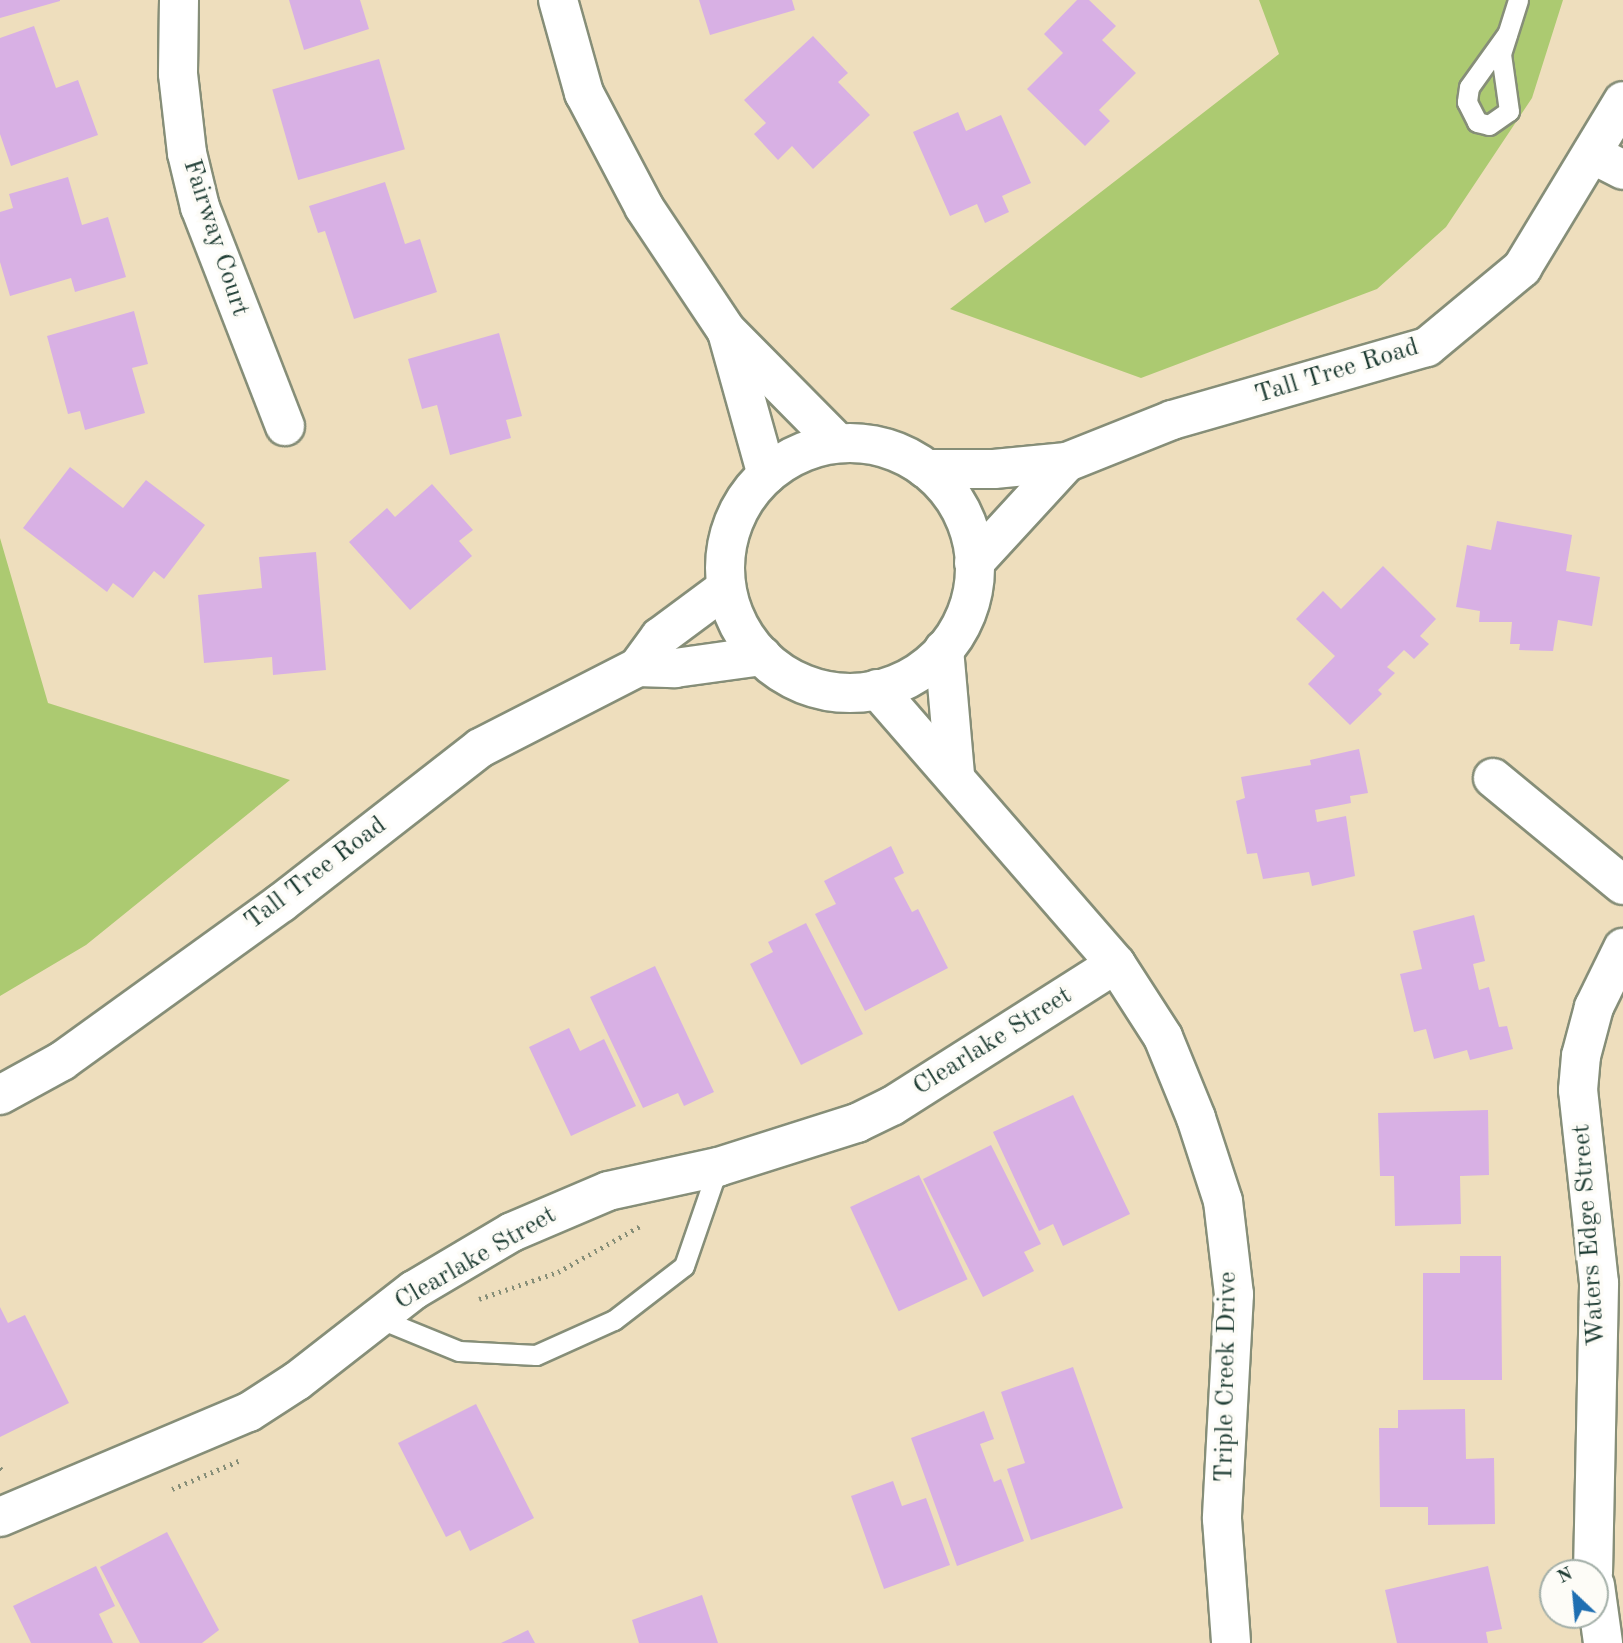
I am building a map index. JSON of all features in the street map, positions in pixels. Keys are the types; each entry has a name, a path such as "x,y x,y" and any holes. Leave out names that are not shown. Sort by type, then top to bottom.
{"street":[{"name":"Fairway Court","path":"179,0 178,74 187,153 200,207 285,426"},
{"path":"558,0 584,93 644,207 726,330 838,443"},
{"name":"Tall Tree Road","path":"926,469 994,469 1067,462 1172,421 1427,347 1522,268 1608,162 1622,106"},
{"path":"726,330 767,475"},
{"path":"838,443 884,448 926,469 948,490 964,517 974,563 968,609 944,649 920,670 877,689 846,692 815,688 787,675 762,656 735,618 726,588 725,556 732,526 746,498 767,475 792,457 838,443"},
{"name":"Tall Tree Road","path":"974,563 1067,462"},
{"name":"Tall Tree Road","path":"0,1095 62,1060 281,903 480,748 638,667 660,638 726,588"},
{"path":"944,649 955,776"},
{"name":"Tall Tree Road","path":"638,667 675,667 762,656"},
{"name":"Triple Creek Drive","path":"877,689 1116,964 1163,1037 1196,1118 1223,1201 1234,1294 1222,1519 1231,1643"},
{"path":"1493,778 1623,885"},
{"name":"Waters Edge Street","path":"1595,1559 1610,1465 1599,1283 1578,1090 1581,1056 1594,1007 1623,948"},
{"name":"Clearlake Street","path":"0,1517 249,1412 378,1318 512,1232 580,1201 639,1182 718,1167 822,1137 892,1106 1116,964"}],"lane":[{"path":"1507,34 1518,0"},
{"path":"378,1318 459,1351 536,1354 614,1321 684,1266 718,1167"}],"green space":[{"path":"1259,0 1563,0 1532,98 1446,227 1377,289 1141,378 950,309 1279,54"},
{"path":"0,538 48,703 290,780 86,945 0,996"}],"building":[{"path":"0,0 60,0 60,1 0,18"},
{"path":"289,0 360,0 369,29 304,50"},
{"path":"699,0 792,0 795,10 710,35"},
{"path":"1077,0 1089,0 1116,26 1102,40 1136,73 1099,110 1110,121 1085,146 1027,89 1063,53 1044,34"},
{"path":"34,26 56,88 78,80 98,135 11,166 0,134 0,38"},
{"path":"813,36 848,73 838,82 870,115 813,169 792,146 778,160 754,134 766,123 744,100"},
{"path":"379,59 405,149 298,180 272,90"},
{"path":"958,112 966,131 1001,115 1031,183 1002,196 1009,212 985,223 977,204 950,216 913,132"},
{"path":"68,177 82,225 108,217 126,277 75,292 71,278 10,296 0,262 0,212 13,208 9,194"},
{"path":"385,182 405,244 420,239 437,292 354,319 325,231 318,233 309,206"},
{"path":"134,311 148,364 132,368 145,413 85,430 80,411 68,414 47,336"},
{"path":"499,333 522,416 506,420 511,438 450,455 437,405 422,409 408,359"},
{"path":"70,467 123,508 146,480 205,525 164,579 154,571 133,598 113,583 107,592 23,528"},
{"path":"432,484 473,530 459,541 472,556 410,610 349,542 387,508 395,517"},
{"path":"1497,521 1572,535 1566,571 1600,577 1592,626 1558,620 1553,651 1519,650 1520,644 1510,644 1512,622 1479,622 1480,611 1456,607 1467,545 1491,550"},
{"path":"316,552 326,670 273,675 272,657 204,663 198,595 262,588 259,557"},
{"path":"1383,566 1436,619 1420,636 1429,644 1414,659 1404,650 1387,667 1395,673 1378,690 1382,694 1350,725 1308,684 1335,656 1296,619 1323,591 1341,609"},
{"path":"1359,749 1368,793 1350,796 1351,803 1315,810 1317,822 1346,816 1355,876 1312,886 1309,872 1263,879 1257,853 1247,854 1236,801 1245,798 1241,777 1311,765 1310,760"},
{"path":"891,846 904,873 894,878 912,912 918,909 948,968 865,1011 815,914 836,904 824,881"},
{"path":"1474,915 1485,961 1473,964 1479,990 1489,987 1499,1027 1507,1026 1513,1049 1470,1060 1467,1050 1434,1059 1426,1029 1414,1032 1400,974 1422,969 1413,931"},
{"path":"806,923 863,1034 801,1065 750,964 773,952 768,942"},
{"path":"655,966 714,1092 684,1106 678,1093 643,1108 590,997"},
{"path":"569,1028 580,1051 604,1039 636,1106 571,1136 529,1047"},
{"path":"1073,1095 1130,1214 1063,1246 1053,1224 1039,1231 993,1132"},
{"path":"1488,1110 1489,1175 1460,1176 1461,1224 1395,1226 1394,1176 1380,1176 1378,1113"},
{"path":"991,1145 1041,1244 1024,1252 1034,1271 983,1297 923,1179"},
{"path":"919,1175 968,1279 899,1311 850,1207"},
{"path":"1460,1256 1501,1256 1502,1380 1423,1380 1423,1273 1460,1273"},
{"path":"0,1307 8,1323 25,1315 69,1403 0,1437"},
{"path":"1073,1367 1123,1508 1031,1540 1007,1469 1025,1463 1001,1392"},
{"path":"476,1404 534,1518 470,1551 460,1530 446,1537 398,1443"},
{"path":"1465,1409 1466,1459 1494,1458 1495,1524 1428,1525 1428,1507 1380,1507 1379,1428 1398,1428 1398,1410"},
{"path":"984,1411 994,1439 980,1444 994,1482 1001,1479 1024,1541 957,1566 911,1438"},
{"path":"893,1481 902,1506 926,1498 950,1565 884,1589 851,1496"},
{"path":"167,1532 219,1630 202,1643 140,1643 100,1567"},
{"path":"96,1566 115,1606 99,1614 113,1643 31,1643 13,1606"},
{"path":"1488,1566 1502,1629 1486,1632 1488,1643 1397,1643 1385,1590"},
{"path":"702,1595 718,1643 639,1643 632,1620"},
{"path":"528,1630 535,1643 501,1643"}]}
